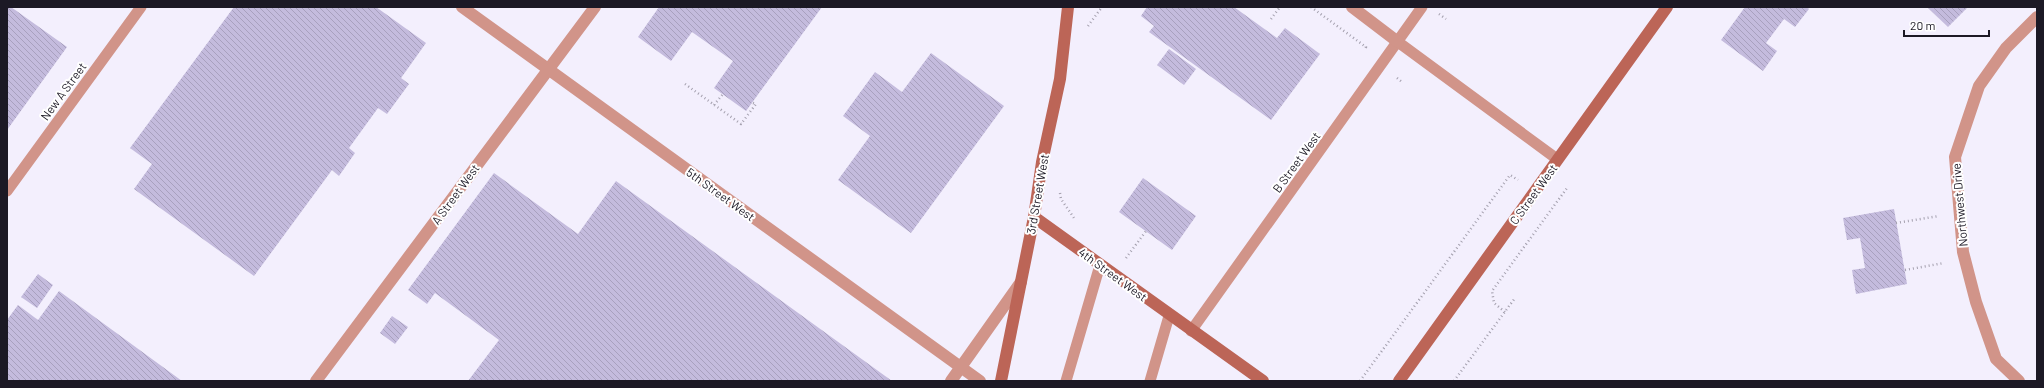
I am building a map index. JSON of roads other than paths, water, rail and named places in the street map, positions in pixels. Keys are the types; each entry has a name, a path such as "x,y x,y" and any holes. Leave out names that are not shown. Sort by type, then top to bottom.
{"street":[{"name":"5th Street West","path":"462,7 980,381"},
{"name":"A Street West","path":"316,381 547,68 594,7"},
{"name":"3rd Street West","path":"1001,381 1034,217 1042,162 1060,79 1068,7"},
{"path":"1352,7 1398,42"},
{"name":"C Street West","path":"1399,381 1667,7"},
{"name":"Northwest Drive","path":"2019,381 1996,359 1976,302 1965,259 1955,157 1979,86 2006,48 2037,17"},
{"name":"4th Street West","path":"1034,217 1169,316 1263,381"},
{"path":"951,381 1021,282"}],"lane":[{"name":"New A Street","path":"7,191 141,7"},
{"name":"B Street West","path":"1191,331 1422,7"},
{"path":"1398,42 1557,160"},
{"path":"1066,381 1100,265"},
{"path":"1150,381 1169,316"}]}
